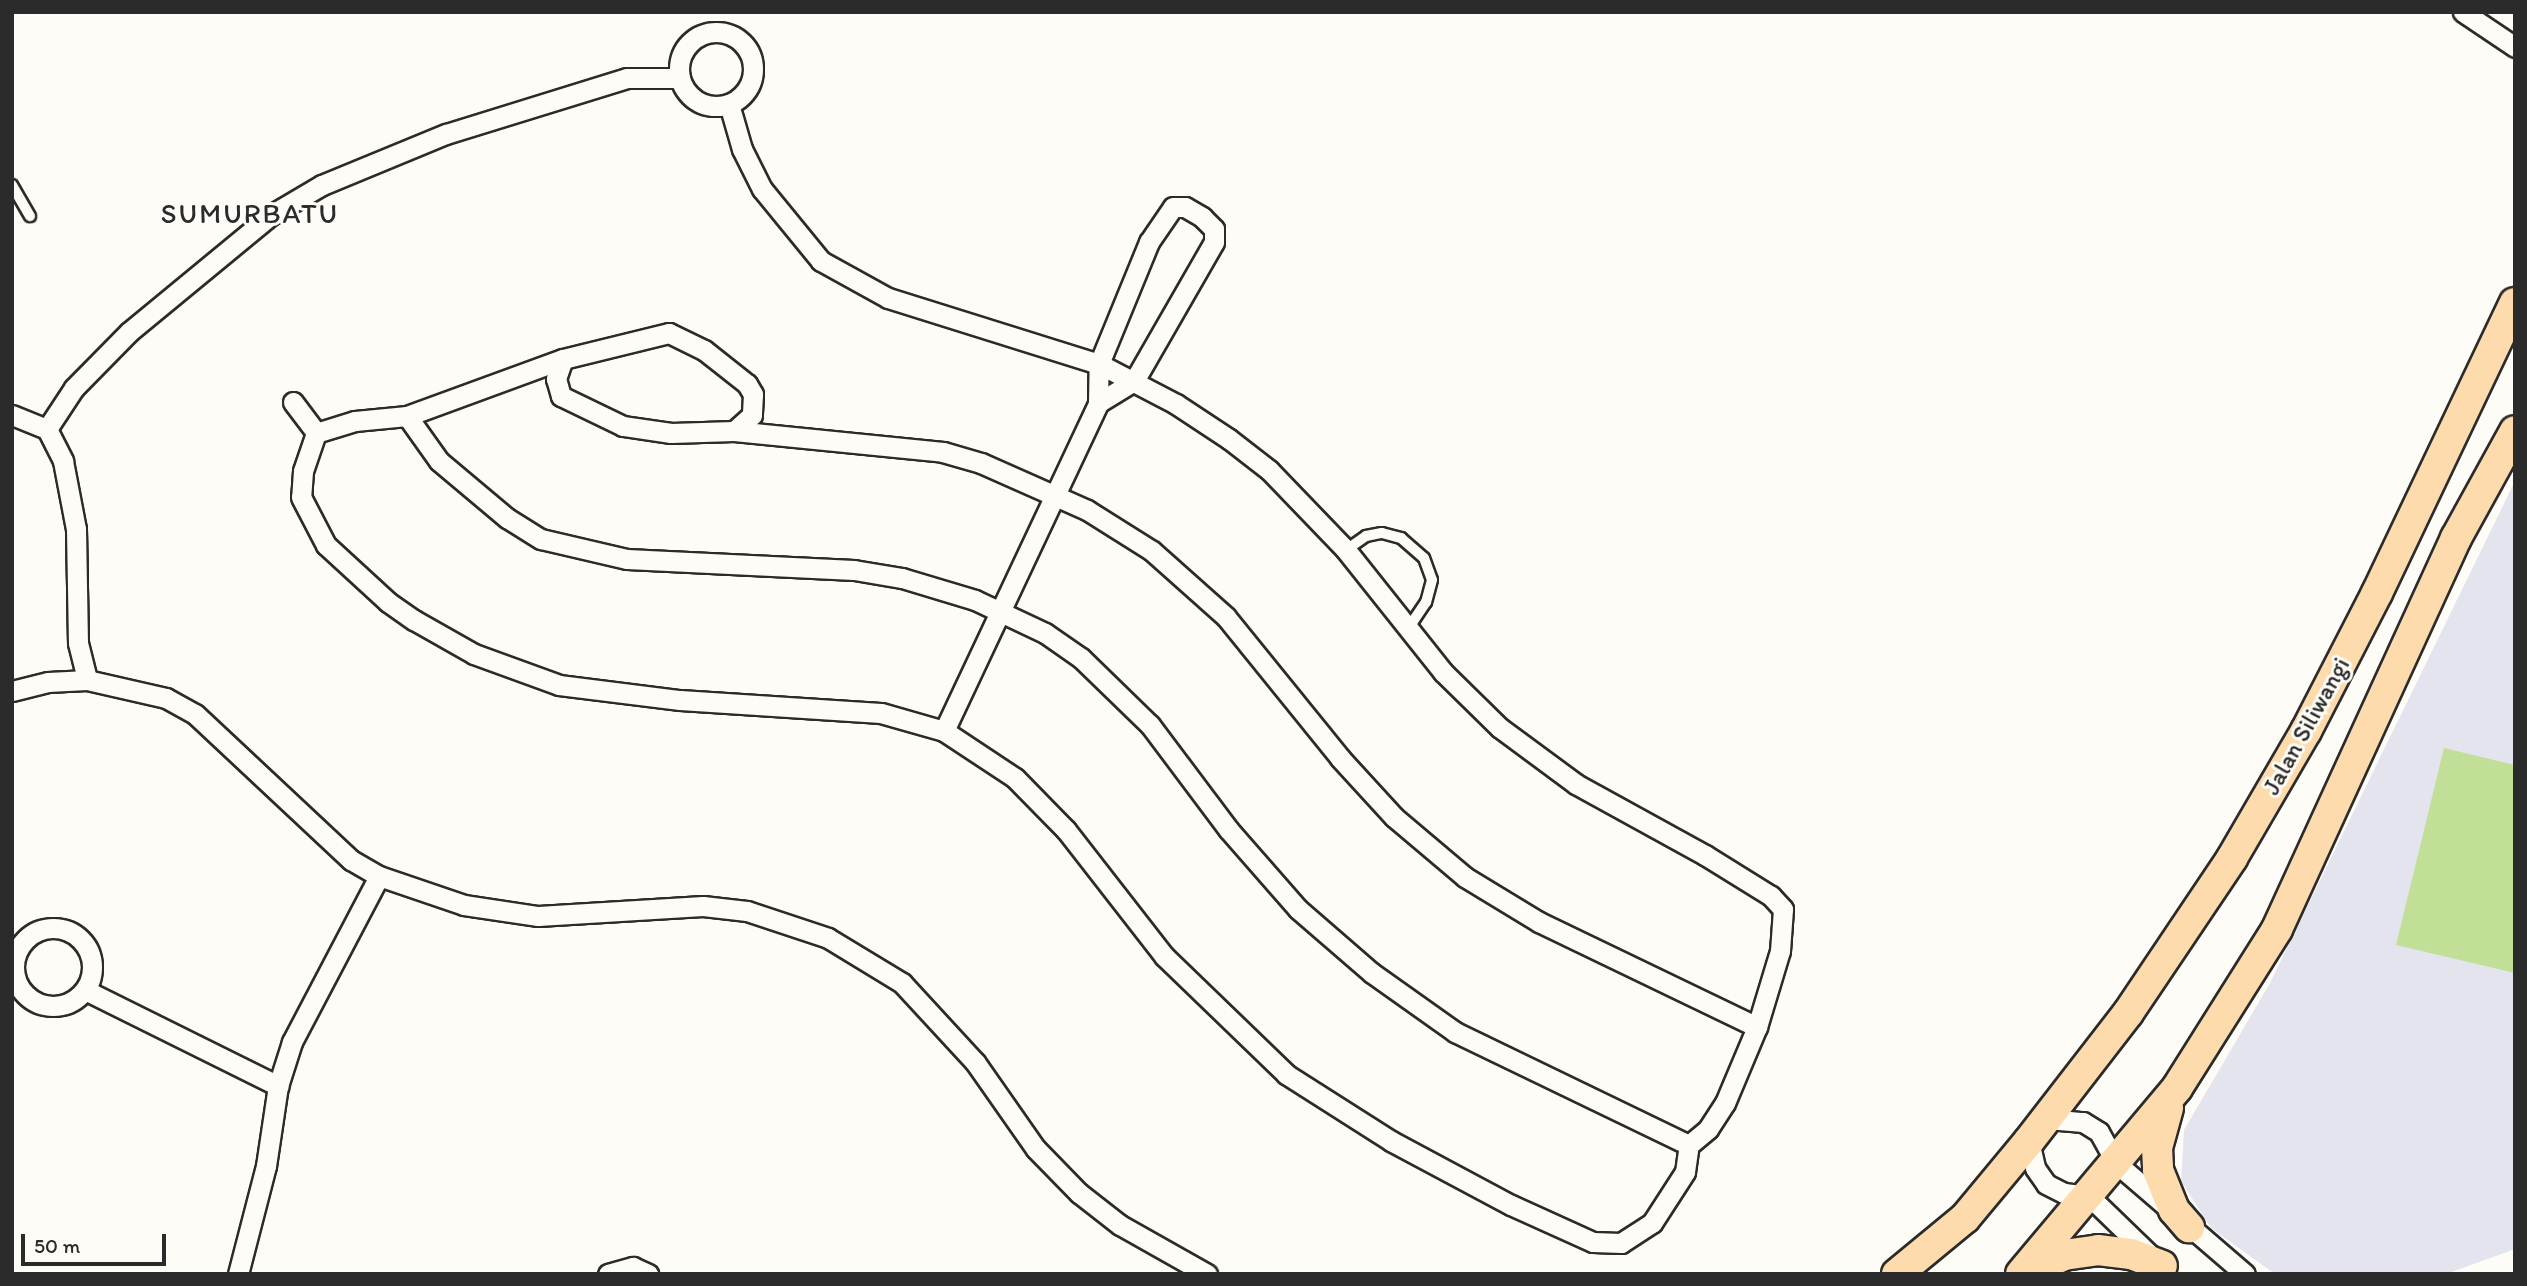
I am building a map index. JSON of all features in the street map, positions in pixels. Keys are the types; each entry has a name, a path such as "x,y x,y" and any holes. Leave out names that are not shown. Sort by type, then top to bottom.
{"main road":[{"name":"Jalan Siliwangi","path":"1897,1274 1965,1218 2038,1130 2128,1013 2232,858 2306,731 2515,303"},
{"path":"2021,1274 2177,1088 2277,929 2456,538 2515,431"},
{"path":"2177,1088 2161,1127 2158,1170 2174,1210 2189,1227"},
{"path":"2026,1274 2064,1255 2098,1250 2131,1254 2168,1270"}],"street":[{"path":"2473,15 2515,47"},
{"path":"713,32 734,36 748,51 753,71 746,91 729,104 699,102 680,78 681,57 694,39 713,32"},
{"path":"47,429 74,388 129,332 271,215 322,184 446,134 627,78 680,78"},
{"path":"316,433 303,471 301,497 326,545 388,603 474,654 559,685 596,691 881,713 944,731 1015,778 1066,830 1164,956 1256,1049 1286,1074 1391,1141 1511,1205 1606,1244 1621,1242 1652,1223 1685,1172 1689,1145 1708,1129 1725,1103 1757,1027 1780,951 1783,909 1771,896 1536,756 1466,697 1346,550 1259,462 1176,404 1099,364 888,298 821,261 762,189 742,149 729,104"},
{"path":"944,731 1098,403 1099,364 1160,221 1176,206 1191,209 1214,229 1214,242 1134,382 1098,403"},
{"path":"316,433 355,421 407,416 563,359 656,334 679,336 704,350 753,394 752,415 734,431"},
{"path":"563,359 556,379 561,396 623,426 671,433 734,431 943,452 1055,493 1152,551 1188,581 1226,617 1367,788 1465,877 1539,922 1757,1027"},
{"path":"293,402 316,433"},
{"path":"12,415 47,429 63,461 76,529 78,643 87,680"},
{"path":"407,416 448,470 507,518 550,542 627,559 855,569 902,578 999,610 1045,633 1113,687 1150,724 1228,829 1298,909 1371,973 1455,1032 1689,1145"},
{"path":"12,691 48,682 87,680 166,698 195,714 300,817 351,860 379,876 464,905 538,916 703,906 747,911 828,938 902,983 975,1062 1035,1149 1079,1193 1120,1225 1207,1274"},
{"path":"243,1273 266,1166 278,1086 316,991 379,876"},
{"path":"65,929 76,935 85,943 92,966 85,990 66,1004 41,1005 30,999 16,981 13,968 21,944 40,930 65,929"},
{"path":"85,990 278,1086"},
{"path":"2168,1270 2089,1196 2064,1193 2046,1184 2035,1168 2038,1130 2083,1122 2099,1132 2116,1163 2245,1274"},
{"path":"608,1274 632,1267 648,1274"}],"lane":[{"path":"12,185 30,216"},
{"path":"1346,550 1366,536 1382,533 1401,538 1424,558 1433,580 1426,602 1409,627"}],"shaded area":[{"path":"2515,481 2515,1249 2446,1274 2275,1274 2211,1228 2181,1181 2184,1130 2270,983"}],"green space":[{"path":"2444,748 2515,765 2515,973 2396,945"}],"district":[{"name":"SUMURBATU","path":"250,213"}]}
